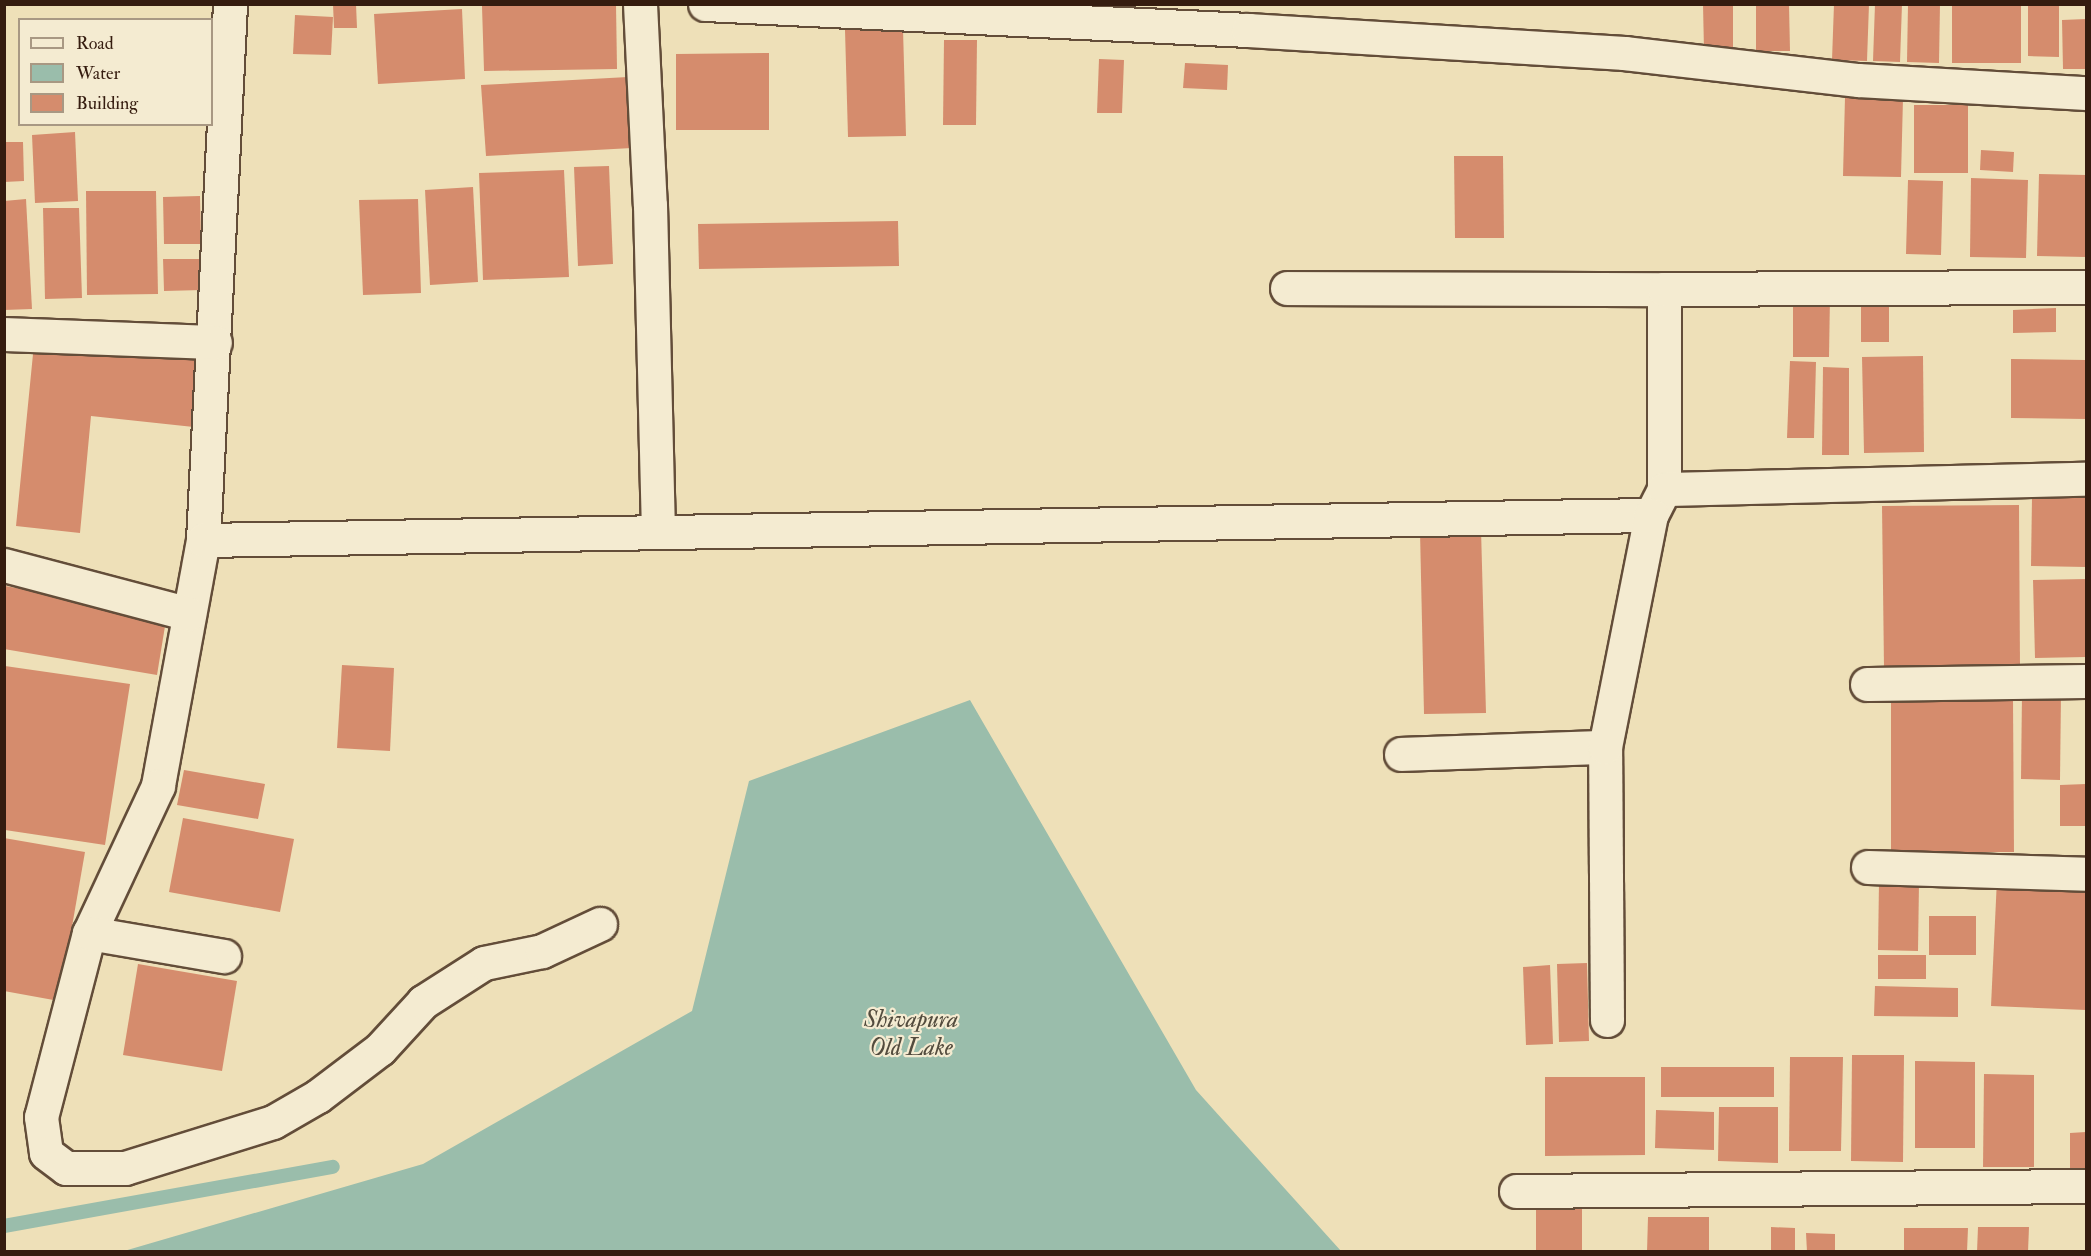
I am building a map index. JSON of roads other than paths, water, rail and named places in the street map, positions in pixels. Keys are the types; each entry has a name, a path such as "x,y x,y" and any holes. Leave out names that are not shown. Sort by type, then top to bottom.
{"street":[{"path":"230,4 215,342 203,540 158,786 89,933 41,1118 46,1153 66,1167 125,1168 273,1122 318,1096 380,1049 423,1002 484,963 542,951 600,924"},
{"path":"640,4 650,205 658,532"},
{"path":"705,4 1260,31 1624,52 1858,80 2086,93"},
{"path":"1287,288 2086,287"},
{"path":"1607,1020 1605,747 1657,502 1664,289"},
{"path":"4,334 215,342"},
{"path":"203,540 658,532 1657,502 2086,479"},
{"path":"4,565 189,614"},
{"path":"1867,684 2086,681"},
{"path":"1401,754 1605,747"},
{"path":"1869,867 2086,874"},
{"path":"89,933 224,956"},
{"path":"1516,1191 2086,1186"}],"water":[{"name":"Shivapura Old Lake","path":"970,700 1196,1090 1341,1251 124,1251 423,1164 692,1011 749,781"}],"waterway":[{"path":"4,1226 333,1167"}]}
